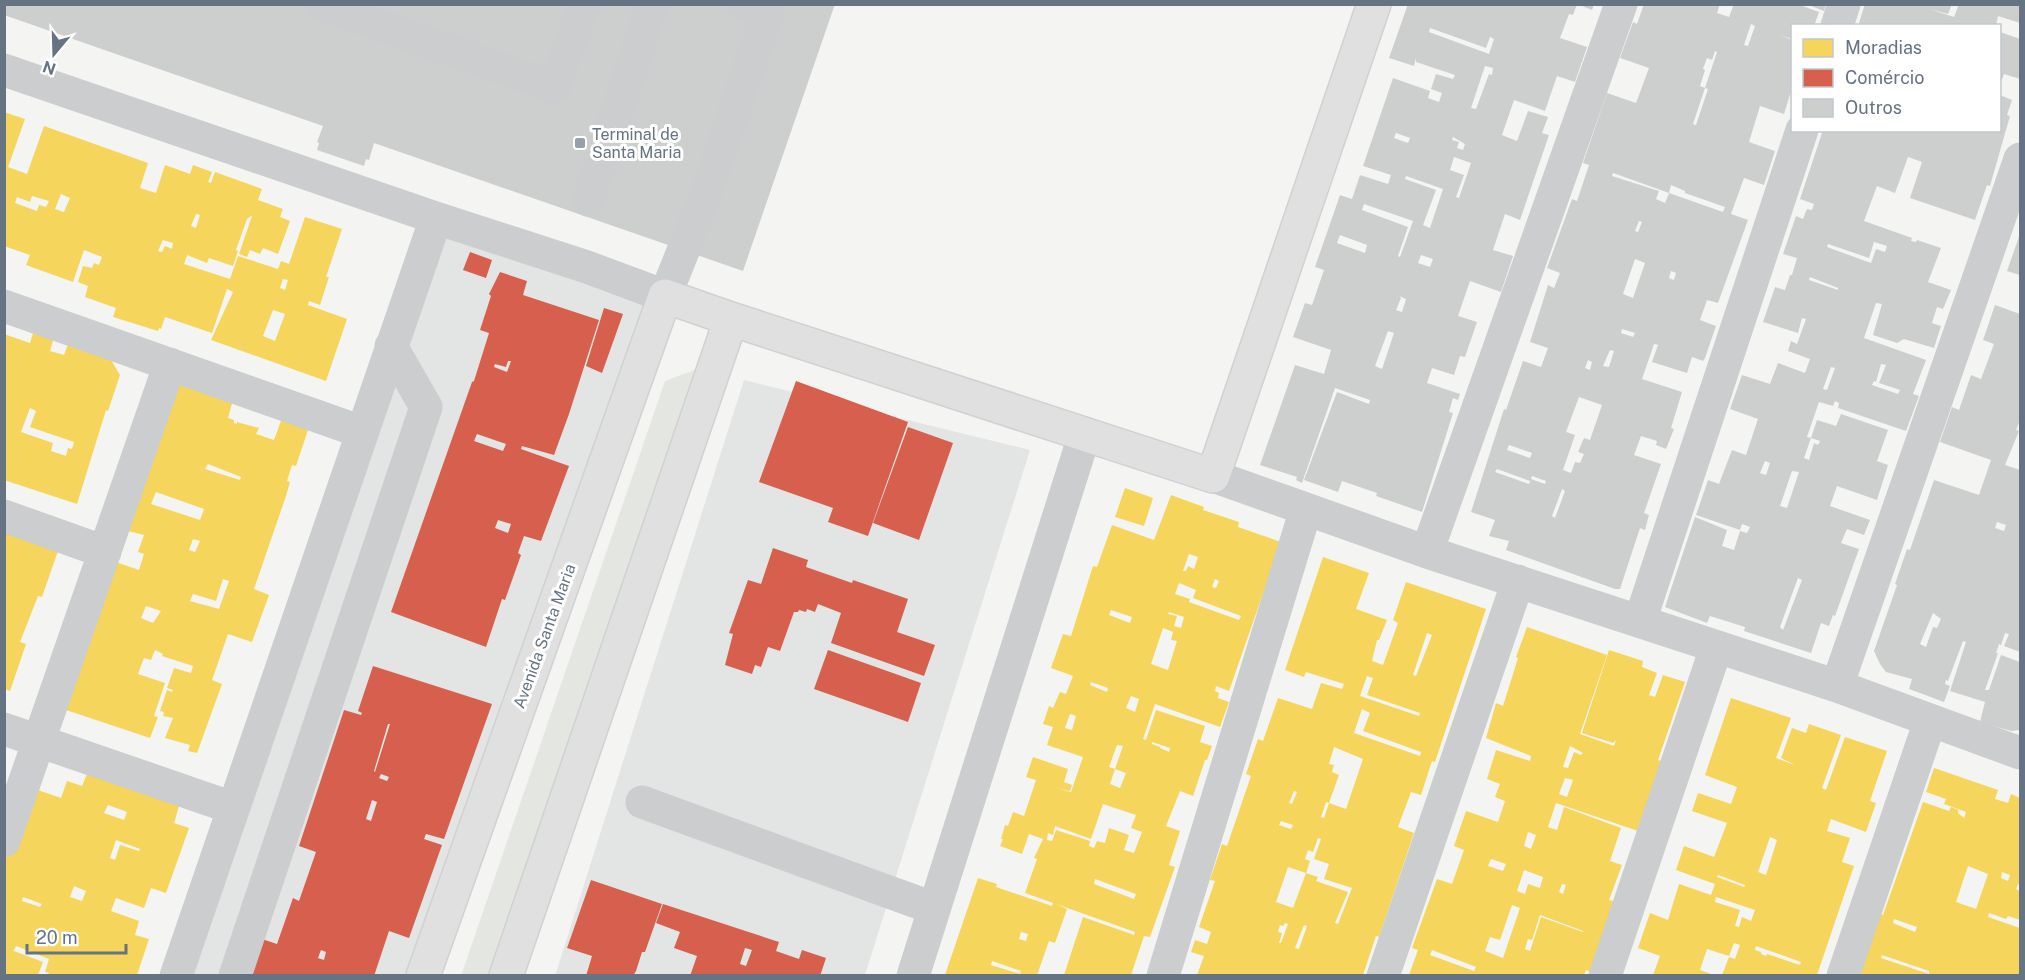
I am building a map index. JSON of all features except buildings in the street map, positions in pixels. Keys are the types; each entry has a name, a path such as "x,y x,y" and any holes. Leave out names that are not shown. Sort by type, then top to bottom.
{"main road":[{"path":"665,296 1213,476 1374,4"},
{"name":"Avenida Santa Maria","path":"423,975 665,296"},
{"path":"506,975 731,319"}],"street":[{"path":"320,4 554,87 585,4"},
{"path":"588,200 653,4"},
{"path":"1427,552 1621,4"},
{"path":"1838,24 1844,4"},
{"path":"4,70 436,218 588,267 665,296 706,194 760,7"},
{"path":"1640,621 1801,132"},
{"path":"1836,686 2020,159"},
{"path":"176,975 436,218"},
{"path":"4,306 362,432"},
{"path":"236,975 426,407 392,346"},
{"path":"4,841 170,364"},
{"path":"913,975 1085,433"},
{"path":"1213,476 1427,552 1836,686 2020,753"},
{"path":"1163,975 1306,509"},
{"path":"4,516 105,552"},
{"path":"1383,975 1518,581"},
{"path":"1605,975 1716,648"},
{"path":"1843,975 1930,722"},
{"path":"4,729 234,808"},
{"path":"642,802 933,908"}],"shaded area":[{"path":"436,218 665,296 426,975 179,976"},
{"path":"705,366 497,975 461,976 665,381"},
{"path":"744,380 1030,450 865,975 555,976"}],"place":[{"name":"Terminal de Santa Maria","path":"580,143"}]}
